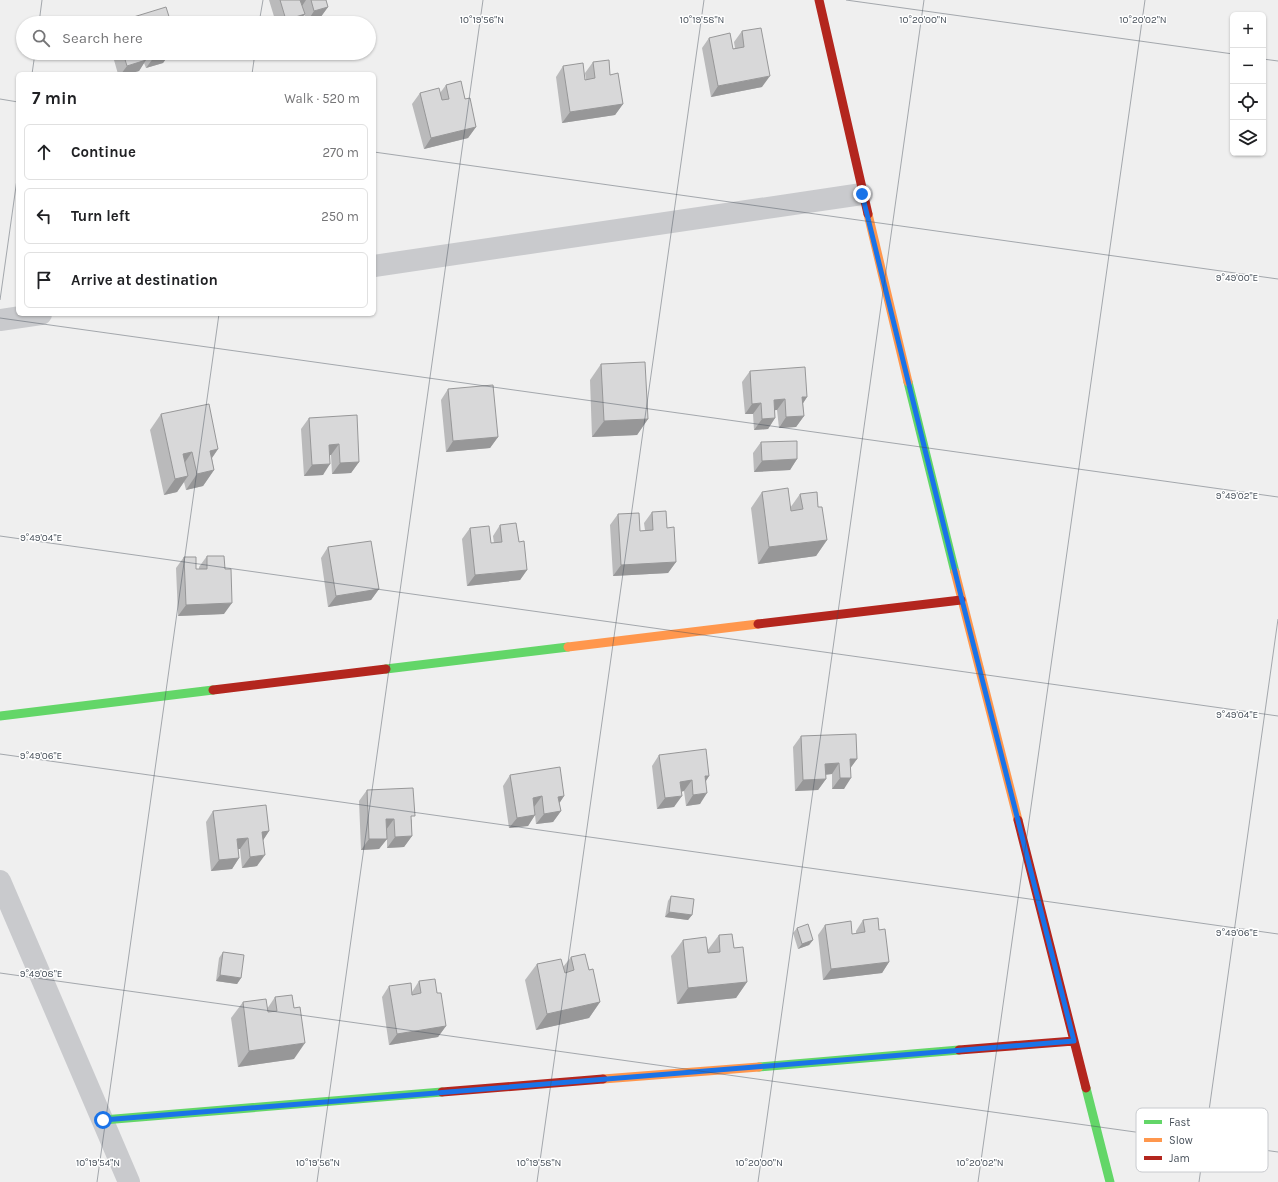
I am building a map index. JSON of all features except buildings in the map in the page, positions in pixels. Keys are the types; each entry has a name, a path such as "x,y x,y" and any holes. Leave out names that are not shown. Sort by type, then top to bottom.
{"street":[{"path":"819,0 862,194 962,600 1110,1182"},
{"path":"376,266 862,194"},
{"path":"0,320 27,316"},
{"path":"0,716 962,600"},
{"path":"0,881 129,1182"},
{"path":"103,1120 1074,1041"}],"traffic: fast":[{"path":"908,382 955,572"},
{"path":"386,669 568,647"},
{"path":"0,716 213,690"},
{"path":"759,1067 959,1050"},
{"path":"1086,1088 1110,1182"},
{"path":"103,1120 442,1092"}],"traffic: slow":[{"path":"868,214 908,382"},
{"path":"955,572 1018,820"},
{"path":"568,647 758,624"},
{"path":"603,1079 759,1067"}],"traffic: jam":[{"path":"819,0 868,214"},
{"path":"758,624 961,600"},
{"path":"213,690 386,669"},
{"path":"1018,820 1086,1088"},
{"path":"959,1050 1074,1041"},
{"path":"442,1092 603,1079"}],"route":[{"path":"103,1120 1074,1041 962,600 862,194"}]}
